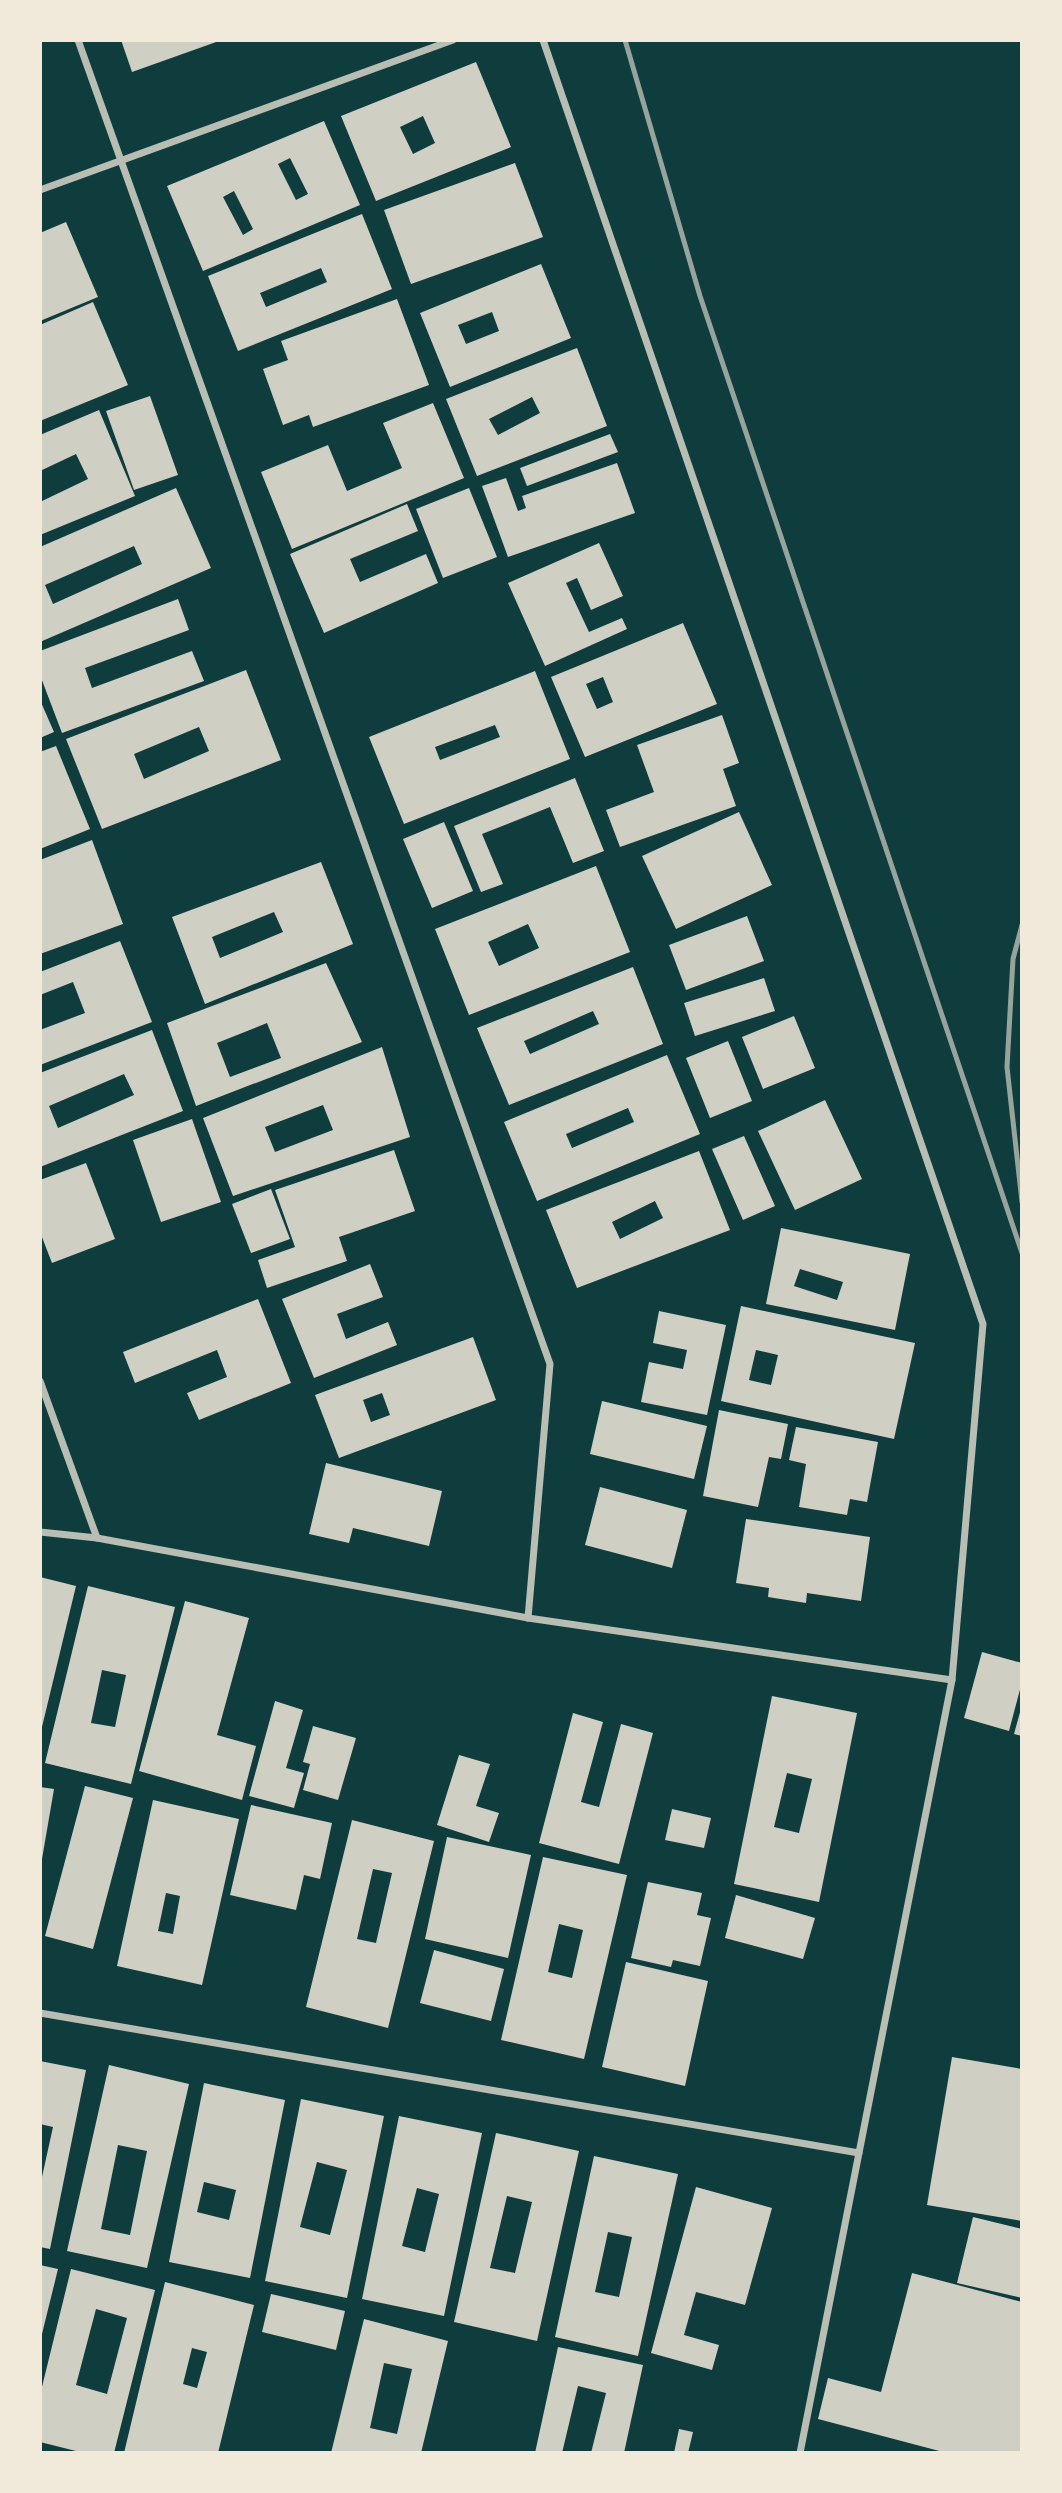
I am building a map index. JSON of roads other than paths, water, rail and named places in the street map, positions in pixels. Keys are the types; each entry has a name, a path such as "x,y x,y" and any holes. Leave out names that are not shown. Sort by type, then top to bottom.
{"street":[{"path":"78,40 550,1364 528,1618"},
{"path":"40,190 453,40"},
{"path":"543,40 983,1324 952,1680 800,2453"},
{"path":"40,1381 97,1538"},
{"path":"40,1532 97,1538 528,1618 952,1680"},
{"path":"40,2013 859,2153"}],"railway":[{"path":"625,40 700,296 1022,1253"},
{"path":"1022,925 1013,959 1007,1067 1022,1202"}]}
